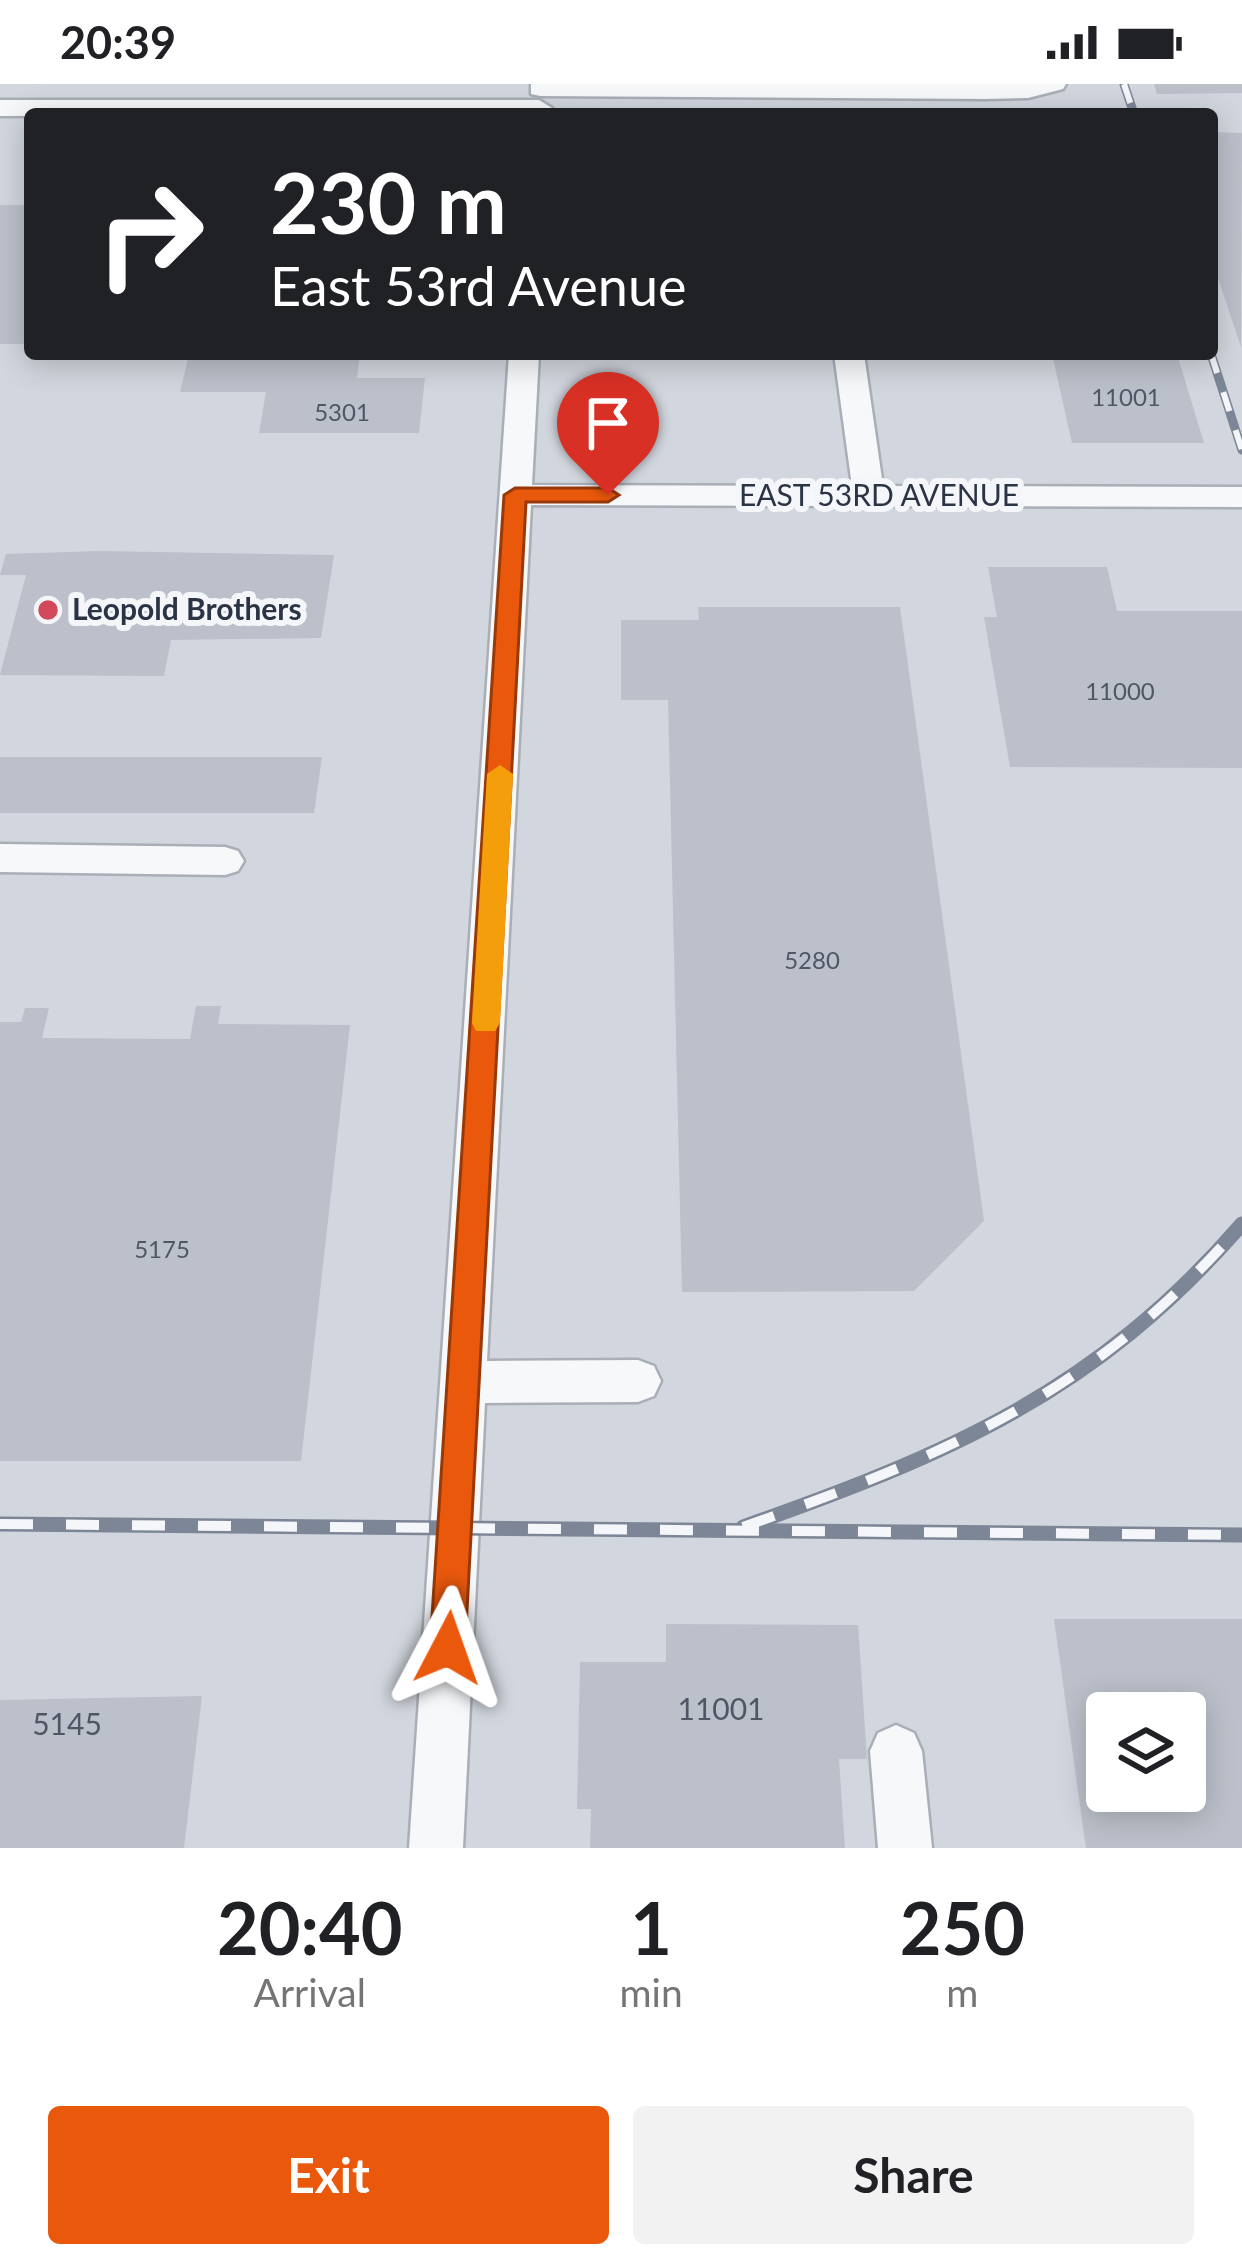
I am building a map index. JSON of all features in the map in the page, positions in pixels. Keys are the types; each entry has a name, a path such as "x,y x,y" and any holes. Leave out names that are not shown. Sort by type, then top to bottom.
{"street":[{"path":"0,108 131,96 540,99 1028,91 1054,84"},
{"path":"436,1848 524,360"},
{"path":"850,360 869,496"},
{"name":"EAST 53RD AVENUE","path":"515,495 1242,497"},
{"path":"0,858 225,861"},
{"path":"464,1382 638,1381"},
{"path":"896,1751 905,1848"}],"shaded area":[{"path":"0,84 1242,84 1242,1848 0,1848"}],"building":[{"path":"1154,84 1242,84 1242,93 1157,94"},
{"path":"1218,132 1242,133 1241,347 1218,278"},
{"path":"0,205 24,205 24,344 0,344"},
{"path":"188,360 359,360 357,378 425,378 419,433 259,433 266,392 180,392"},
{"path":"1053,360 1179,360 1204,443 1072,443"},
{"path":"6,554 334,555 321,638 171,640 164,676 0,675 26,575 0,575"},
{"path":"988,567 1107,567 1117,611 1242,611 1242,768 1010,767 984,617 997,617"},
{"path":"698,607 900,607 984,1221 914,1291 682,1292 668,700 621,700 621,620 699,620"},
{"path":"0,757 322,757 314,813 0,813"},
{"path":"196,1006 221,1006 218,1024 350,1025 301,1461 0,1461 0,1022 21,1022 25,1008 49,1008 42,1038 190,1039"},
{"path":"1054,1619 1242,1619 1242,1848 1086,1848"},
{"path":"666,1624 858,1625 867,1759 839,1759 845,1848 590,1848 591,1809 577,1809 580,1662 666,1662"},
{"path":"202,1696 184,1848 0,1848 0,1700"}],"railway":[{"path":"1124,84 1132,108"},
{"path":"1213,360 1242,450"},
{"path":"743,1527 887,1473 1015,1412 1131,1332 1187,1283 1242,1224"},
{"path":"0,1524 1242,1535"}],"slow traffic":[{"path":"486,1023 500,774"}],"place":[{"name":"Leopold Brothers","path":"48,610"}],"route":[{"path":"448,1648 515,495 608,495"}]}
